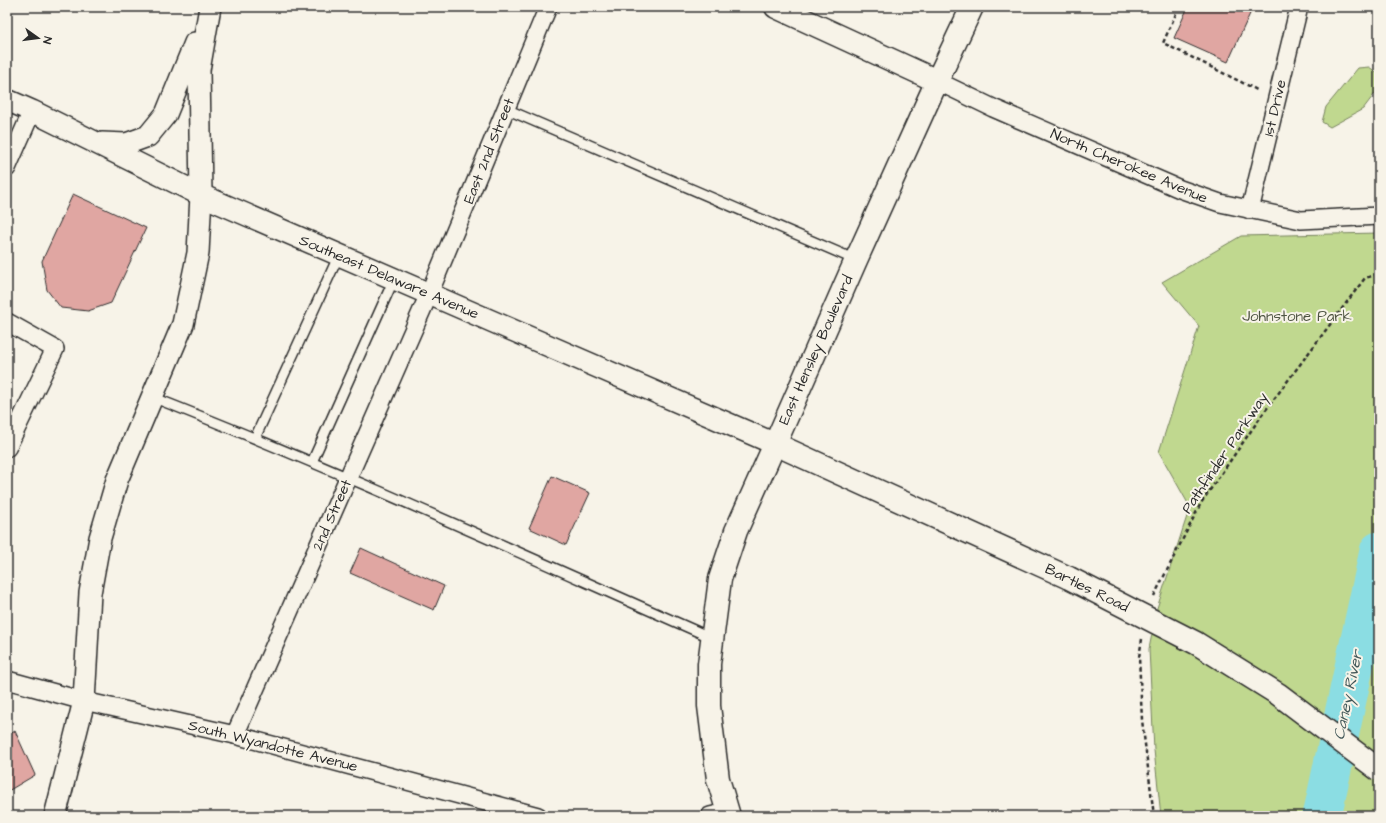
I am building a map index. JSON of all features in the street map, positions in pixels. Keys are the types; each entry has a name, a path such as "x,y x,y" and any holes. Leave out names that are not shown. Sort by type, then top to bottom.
{"main road":[{"path":"776,7 937,81"},
{"name":"East Hensley Boulevard","path":"722,815 709,706 709,664 720,579 736,531 774,444 937,81 972,7"},
{"name":"Bartles Road","path":"774,444 1069,578 1196,643 1278,694 1379,770"}],"street":[{"name":"East 2nd Street","path":"430,294 548,7"},
{"name":"1st Drive","path":"1250,210 1299,7"},
{"path":"95,142 126,144 148,136 166,114 209,9"},
{"path":"55,816 84,701 90,593 100,538 117,480 183,324 198,253 201,195 199,70 209,9"},
{"name":"North Cherokee Avenue","path":"937,81 993,108 1180,189 1220,203 1301,220 1379,216"},
{"name":"Southeast Delaware Avenue","path":"7,100 201,195 774,444"},
{"path":"7,168 32,111"},
{"name":"2nd Street","path":"235,735 430,294"},
{"path":"7,322 56,349 7,448"},
{"name":"South Wyandotte Avenue","path":"7,680 84,701 235,735 538,816"}],"lane":[{"path":"506,109 856,260"},
{"path":"255,438 338,255"},
{"path":"312,462 394,279"},
{"path":"152,397 312,462 712,638"}],"path":[{"path":"1179,7 1163,43 1260,91"},
{"name":"Pathfinder Parkway","path":"1150,603 1201,503 1262,415 1365,278 1379,274"},
{"path":"1142,637 1138,657 1142,720 1154,816"}],"green space":[{"path":"1369,67 1379,74 1379,88 1363,109 1330,127 1322,122 1326,107 1358,68"},
{"name":"Johnstone Park","path":"1379,233 1379,816 1161,816 1154,750 1149,649 1157,608 1190,507 1159,452 1199,326 1162,282 1241,236"}],"building":[{"path":"1188,7 1253,7 1228,62 1174,38"},
{"path":"73,194 146,228 111,303 88,311 61,308 47,290 42,261"},
{"path":"552,476 590,493 566,545 529,528"},
{"path":"361,548 444,586 434,610 350,573"},
{"path":"15,731 35,775 8,791 7,797 7,736"}],"waterway":[{"name":"Caney River","path":"1322,816 1379,551"}]}
